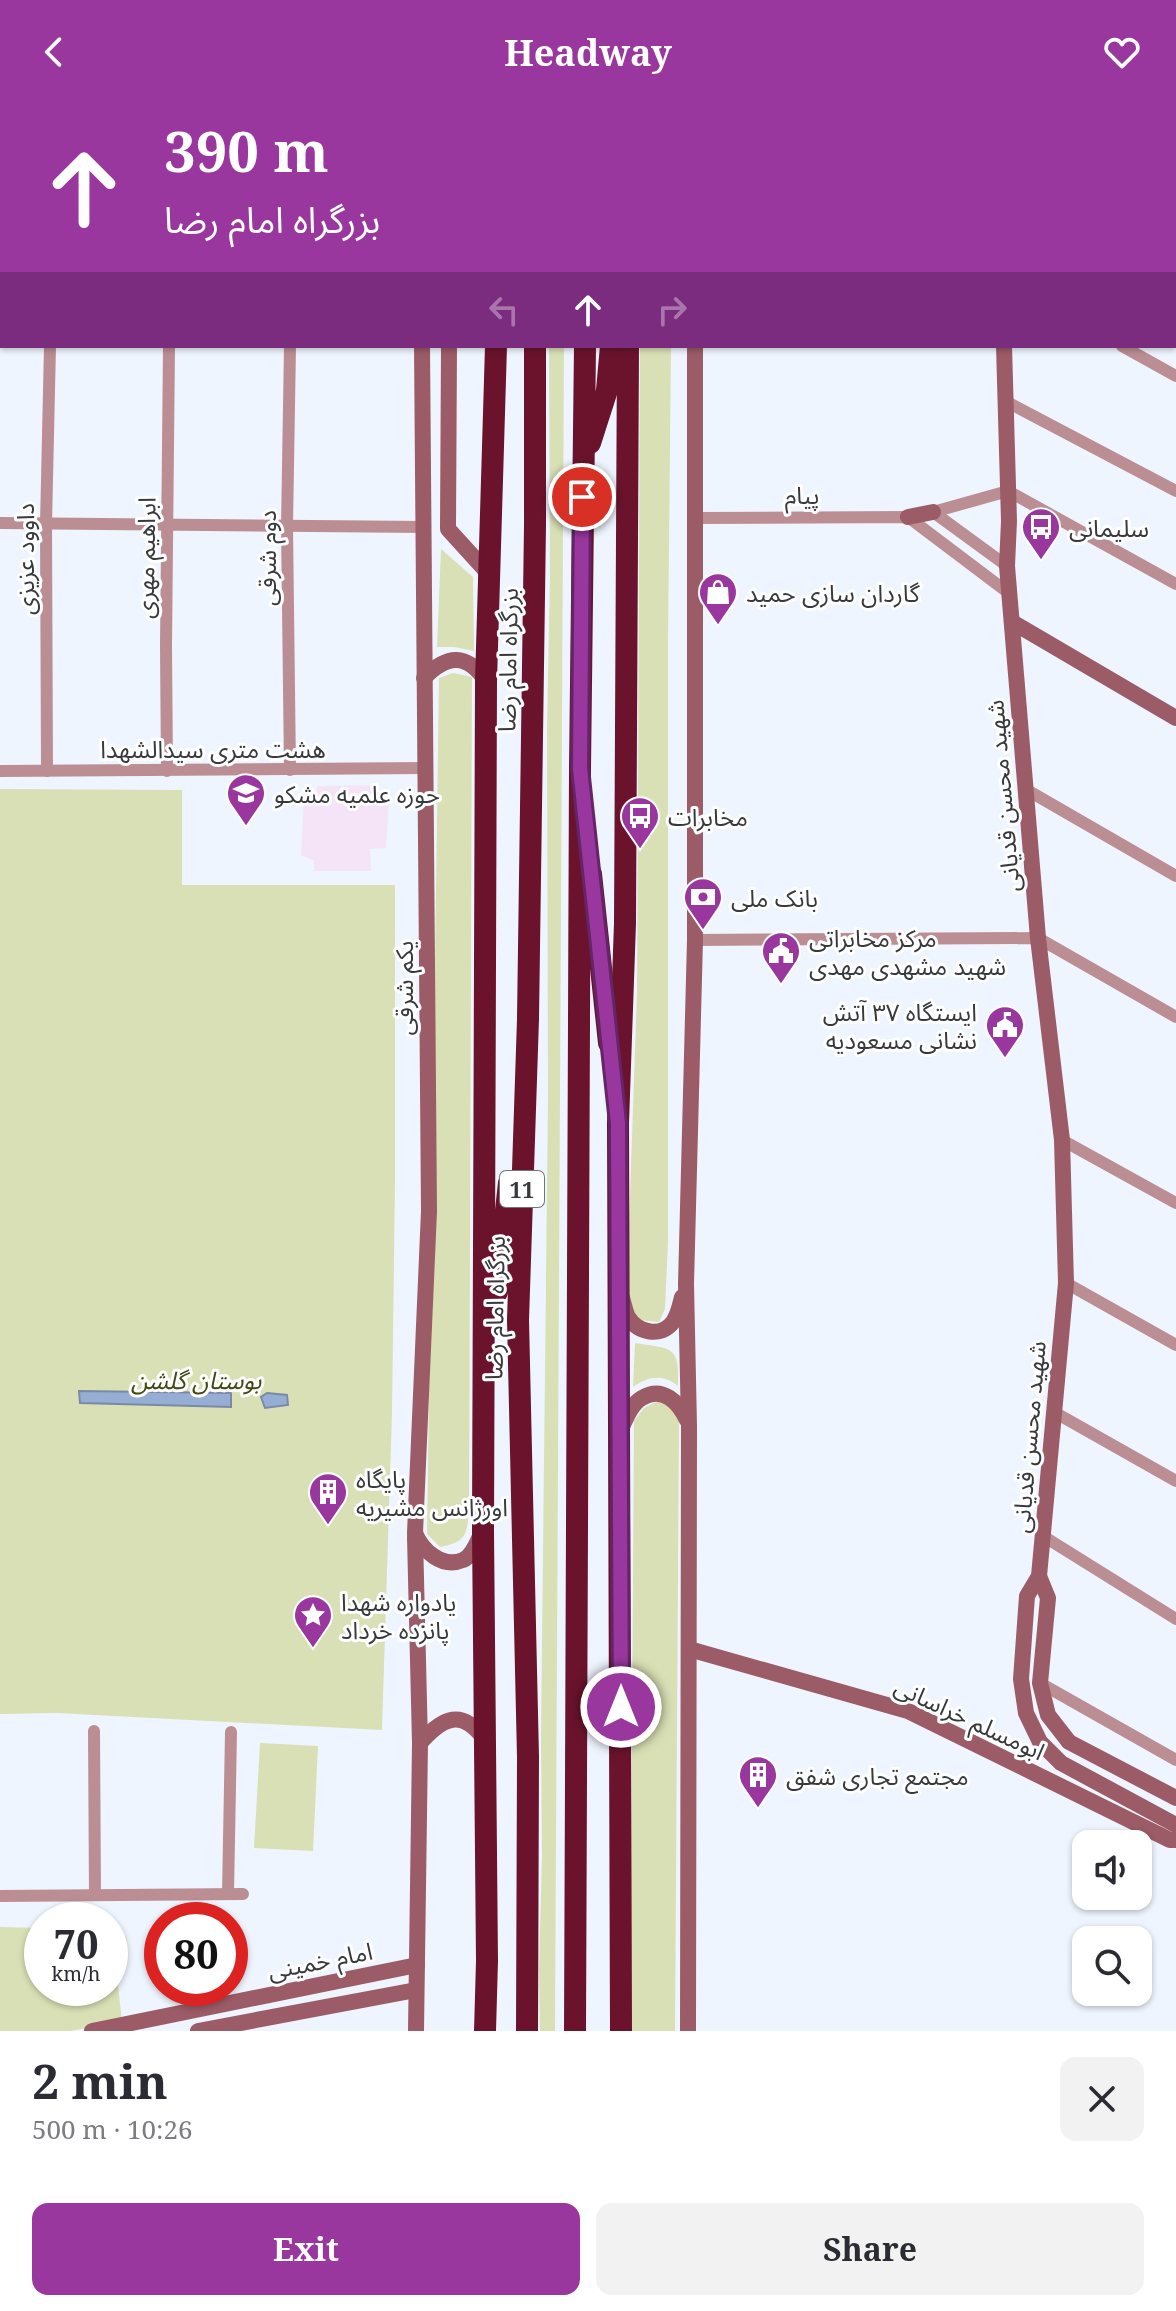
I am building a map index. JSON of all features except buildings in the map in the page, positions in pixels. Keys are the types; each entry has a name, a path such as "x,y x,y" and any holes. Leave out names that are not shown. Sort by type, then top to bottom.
{"highway":[{"path":"485,2031 486,681 496,348"},
{"name":"بزرگراه امام رضا","path":"527,2031 528,1757 518,1320 528,1019 535,348"},
{"name":"11","path":"575,2031 580,768 585,348"},
{"path":"583,467 607,390 611,348"},
{"path":"621,2031 618,1123 625,923 628,348"},
{"path":"580,768 618,1123"},
{"path":"484,1406 528,1019"}],"main road":[{"name":"یکم شرقی","path":"416,2031 420,1743 415,1533 429,1211 422,348"},
{"path":"449,348 448,529 488,573"},
{"path":"688,2031 689,1426 686,1284 695,940 695,348"},
{"name":"شهید محسن قدیانی","path":"1004,348 1007,566 1038,938 1062,1140 1066,1283 1039,1576 1027,1596 1021,1679 1026,1713 1040,1742 1061,1763 1176,1825"},
{"name":"پیام","path":"908,517 933,512"},
{"path":"1012,622 1176,718"},
{"path":"424,678 435,667 456,660 477,667 486,681"},
{"path":"619,1289 627,1314 636,1326 647,1332 658,1332 671,1325 686,1284"},
{"path":"620,1431 630,1410 643,1398 657,1394 670,1397 680,1405 689,1426"},
{"path":"415,1533 420,1545 433,1557 452,1561 463,1560 471,1553 483,1531"},
{"name":"شهید محسن قدیانی","path":"1039,1576 1048,1598 1040,1683 1048,1715 1069,1742"},
{"name":"ابومسلم خراسانی","path":"689,1649 908,1711 1157,1834 1176,1840"},
{"path":"420,1743 441,1722 455,1719 464,1720 476,1728 485,1740"},
{"name":"ابومسلم خراسانی","path":"1069,1742 1176,1798"},
{"name":"امام خمینی","path":"92,2031 417,1965"},
{"name":"امام خمینی","path":"198,2031 416,1990"}],"street":[{"name":"داوود عزیزی","path":"47,771 46,524 50,348"},
{"name":"ابراهیم مهری","path":"167,771 169,348"},
{"name":"دوم شرقی","path":"290,348 287,526 290,770"},
{"path":"1126,348 1176,376"},
{"path":"1005,401 1176,491"},
{"path":"1008,491 1176,584"},
{"name":"پیام","path":"933,512 1008,491"},
{"path":"933,512 1007,566"},
{"path":"908,517 1010,594"},
{"name":"پیام","path":"695,518 908,517"},
{"path":"0,523 424,527"},
{"name":"هشت متری سیدالشهدا","path":"0,771 426,768"},
{"path":"1027,790 1176,876"},
{"path":"695,940 1038,938 1176,1017"},
{"path":"1062,1140 1176,1203"},
{"path":"1066,1283 1176,1345"},
{"path":"1054,1412 1176,1481"},
{"path":"1043,1536 1176,1619"},
{"path":"1040,1683 1176,1760"},
{"path":"94,1731 95,1895"},
{"path":"228,1894 231,1732"},
{"path":"0,1896 243,1894"}],"shaded area":[{"path":"375,785 377,799 389,799 386,848 370,849 371,871 314,871 314,861 301,855 304,798 316,796 317,786"}],"green space":[{"path":"549,348 564,348 555,2031 540,2031 548,1097 547,727"},
{"path":"640,348 671,348 668,1242 665,1309 659,1322 639,1320 630,1309 627,1283 637,992"},
{"path":"441,549 473,577 474,651 437,647"},
{"path":"453,673 472,677 469,1509 464,1536 440,1547 427,1534 439,678"},
{"name":"بوستان گلشن","path":"0,789 182,790 182,885 395,885 392,1413 382,1730 57,1713 0,1714"},
{"path":"635,1343 671,1351 677,1363 678,1386 656,1378 633,1387"},
{"path":"664,1402 678,1413 679,1424 675,2031 630,2031 634,1421 644,1408"},
{"path":"260,1743 318,1746 313,1851 254,1848"},
{"path":"0,1927 24,1928 24,2006 120,2006 122,2022 70,2031 0,2031"}],"water":[{"path":"79,1391 231,1393 231,1407 80,1403"},
{"path":"267,1393 287,1395 288,1405 265,1408 261,1397"}],"place":[{"name":"سلیمانی","path":"1041,561"},
{"name":"گاردان سازی حمید","path":"718,626"},
{"name":"حوزه علمیه مشکو","path":"246,827"},
{"name":"مخابرات","path":"640,850"},
{"name":"بانک ملی","path":"703,931"},
{"name":"مرکز مخابراتی شهید مشهدی مهدی","path":"781,985"},
{"name":"ایستگاه ۳۷ آتش نشانی مسعودیه","path":"1005,1059"},
{"name":"پایگاه اورژانس مشیریه","path":"328,1526"},
{"name":"یادواره شهدا پانزده خرداد","path":"313,1649"},
{"name":"مجتمع تجاری شفق","path":"758,1809"}],"route":[{"path":"582,497 580,768 618,1123 621,1707"}]}
